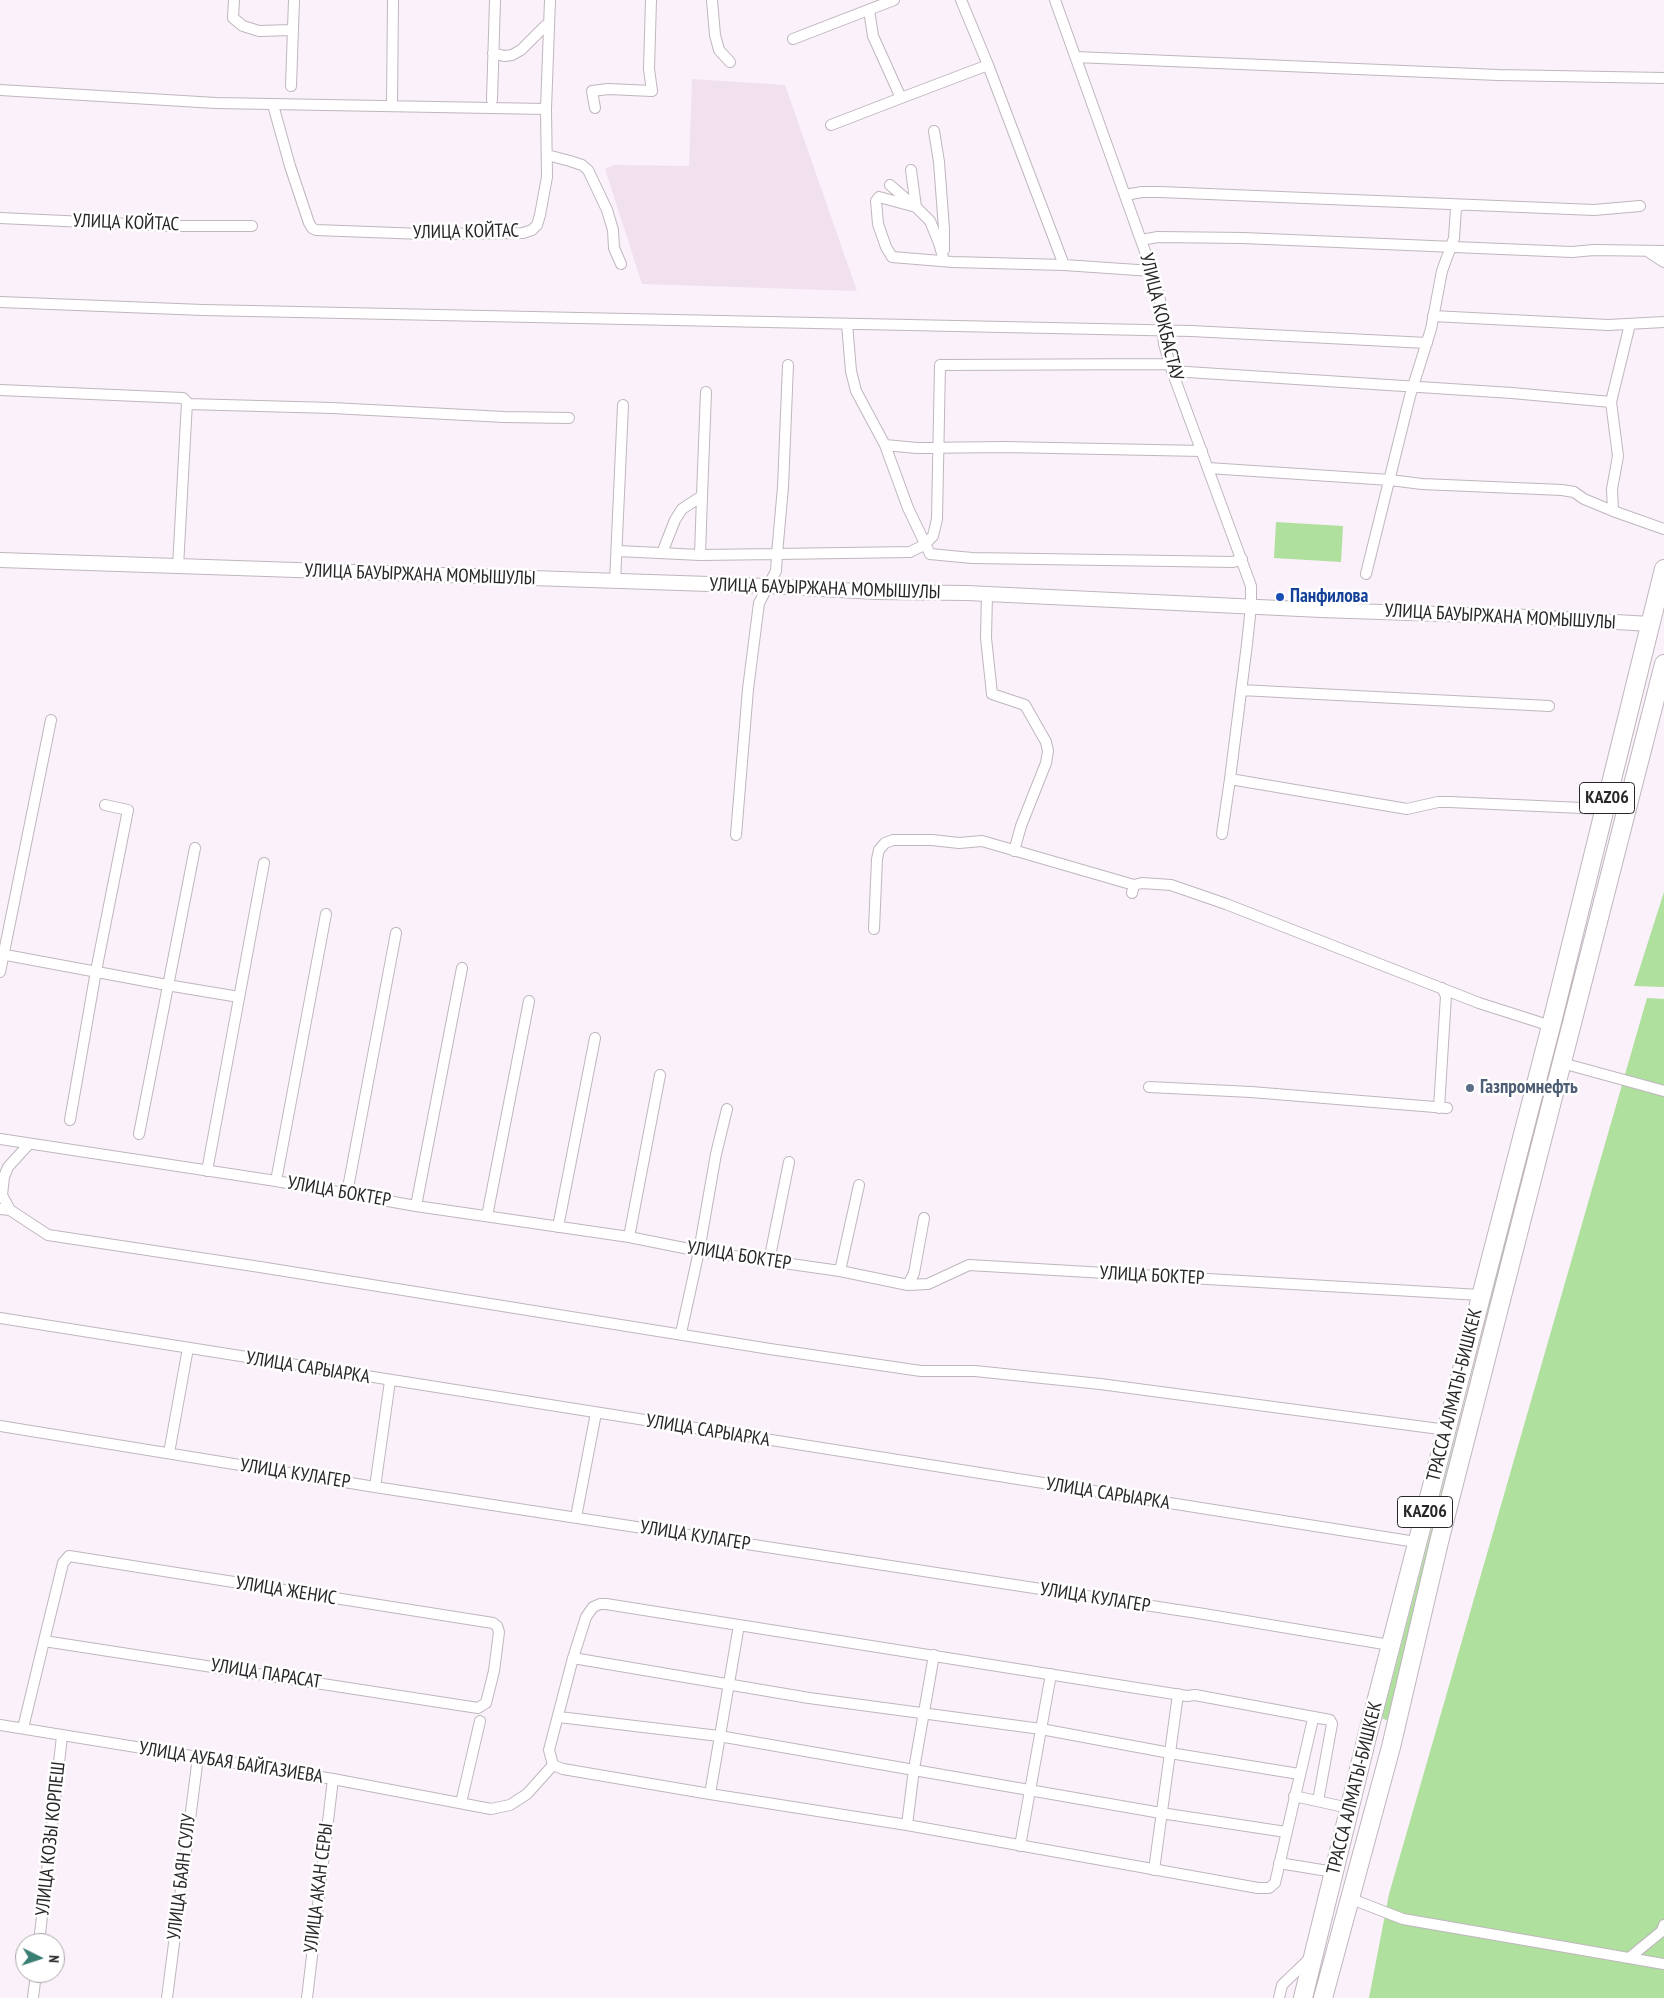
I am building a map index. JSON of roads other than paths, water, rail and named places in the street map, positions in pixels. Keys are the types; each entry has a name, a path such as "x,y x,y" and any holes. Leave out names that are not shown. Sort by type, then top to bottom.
{"highway":[{"name":"KАZ06","path":"1551,1026 1664,569"},
{"name":"KАZ06","path":"1562,1063 1664,664"},
{"name":"ТРАССА АЛМАТЫ-БИШКЕК","path":"1303,1998 1416,1542 1447,1430 1480,1295 1551,1026"},
{"name":"ТРАССА АЛМАТЫ-БИШКЕК","path":"1323,1998 1391,1747 1439,1542 1562,1063"},
{"path":"1503,1207 1524,1213"},
{"path":"1366,1740 1391,1747"}],"street":[{"path":"234,0 233,18 243,26 259,31 292,30"},
{"path":"291,86 294,0"},
{"path":"392,105 393,0"},
{"path":"492,100 495,0"},
{"path":"0,90 273,105 392,105 546,109 550,0"},
{"path":"595,108 592,91 608,89 652,91 649,69 651,0"},
{"path":"712,0 715,35 719,50 730,62"},
{"path":"793,40 894,0"},
{"path":"961,0 988,65 1064,265"},
{"name":"УЛИЦА КОКБАСТАУ","path":"1055,0 1152,271 1160,300 1162,330 1171,368 1251,586 1251,606 1222,834"},
{"path":"869,10 874,36 901,98"},
{"path":"493,53 504,56 512,55 521,50 545,26 549,27"},
{"path":"1076,57 1498,74 1664,78"},
{"path":"831,125 988,65"},
{"name":"УЛИЦА КОЙТАС","path":"273,105 290,166 309,223 316,230 422,234 523,233 532,230 537,225 546,178 546,109"},
{"path":"934,131 939,162 944,228 944,261"},
{"path":"547,156 559,157 582,165 588,170 607,210 613,230 614,248 622,264"},
{"path":"911,170 916,207"},
{"path":"890,185 930,221 944,261"},
{"path":"1124,195 1160,192 1594,210 1640,206"},
{"path":"916,207 879,197 876,201 878,224 886,248 892,257 1152,271"},
{"path":"1366,574 1413,387 1433,316 1442,271 1452,246 1456,208 1461,205"},
{"name":"УЛИЦА КОЙТАС","path":"0,218 171,226 252,226"},
{"path":"1141,240 1158,237 1243,238 1572,252 1594,250 1664,251"},
{"path":"1647,252 1664,262"},
{"path":"0,302 194,310 1162,330 1426,343"},
{"path":"1433,316 1562,323 1630,324 1664,322"},
{"path":"847,324 850,371 856,391 886,445 908,508 924,545 930,554 972,558 1233,562 1242,559"},
{"path":"1612,512 1612,489 1618,456 1611,402 1630,324"},
{"path":"736,835 759,603 776,571 783,487 788,365"},
{"path":"618,551 700,555 910,552 924,545 933,536 937,519 940,365 1171,368 1611,402"},
{"path":"0,390 183,398 187,404 178,567"},
{"path":"700,555 706,392"},
{"path":"187,404 569,418"},
{"path":"615,582 618,551 623,406"},
{"path":"886,445 917,448 1005,446 1202,451"},
{"path":"1208,468 1390,480 1422,484 1562,490 1574,492 1612,512 1664,529"},
{"path":"662,553 675,520 682,509 702,496"},
{"name":"УЛИЦА БАУЫРЖАНА МОМЫШУЛЫ","path":"0,560 768,586 876,592 988,594 1321,610 1532,616 1650,624"},
{"path":"776,571 788,587"},
{"path":"988,594 986,638 992,694 1025,705 1046,742 1048,750 1046,763 1021,826 1014,851"},
{"path":"1241,690 1549,706"},
{"path":"0,972 2,954 51,720"},
{"path":"1230,779 1407,808 1438,802 1450,802 1604,809"},
{"path":"70,1120 96,971 128,810 105,805"},
{"path":"874,929 877,859 879,850 885,843 893,840 932,840 959,843 982,841 1133,889 1148,882 1180,888 1226,904 1479,1003 1551,1026"},
{"path":"139,1134 195,848"},
{"path":"208,1171 238,997 264,863"},
{"path":"276,1181 326,914"},
{"path":"346,1193 396,933"},
{"path":"2,954 167,986 238,997"},
{"path":"416,1206 462,968"},
{"path":"1149,1086 1370,1101 1443,1108 1446,996 1442,988"},
{"path":"486,1216 529,1001"},
{"path":"558,1227 595,1038"},
{"path":"1562,1063 1664,1091"},
{"path":"629,1237 660,1075"},
{"path":"681,1333 699,1251 716,1154 727,1109"},
{"name":"УЛИЦА БОКТЕР","path":"0,1139 276,1181 416,1206 629,1237 699,1251 840,1271 908,1285 928,1284 969,1265 1480,1295"},
{"path":"29,1144 8,1167 4,1177 2,1195 5,1209 48,1235 920,1371 975,1371 1100,1384 1447,1430"},
{"path":"769,1261 789,1162"},
{"path":"840,1271 859,1185"},
{"path":"908,1285 914,1273 924,1218"},
{"name":"УЛИЦА САРЫАРКА","path":"0,1318 1416,1542"},
{"path":"169,1453 188,1348"},
{"path":"375,1486 390,1381"},
{"path":"576,1517 596,1413"},
{"name":"УЛИЦА КУЛАГЕР","path":"0,1426 1204,1614 1390,1645"},
{"name":"УЛИЦА ЖЕНИС","path":"44,1641 63,1563 68,1556 494,1623 499,1632 494,1671 486,1703"},
{"path":"1313,1718 1275,1883 1269,1888 1258,1888 1154,1870 907,1825 710,1794 554,1765 551,1761 549,1750 573,1658 586,1617 593,1607 600,1604 1178,1694 1195,1695 1330,1720 1332,1724 1318,1801"},
{"path":"710,1794 739,1625"},
{"path":"22,1728 44,1641"},
{"name":"УЛИЦА ПАРАСАТ","path":"44,1641 478,1708 486,1703"},
{"path":"907,1825 923,1712 934,1655"},
{"path":"573,1658 809,1698 1041,1729 1299,1774"},
{"path":"1020,1846 1051,1674"},
{"path":"1154,1870 1178,1694"},
{"path":"559,1717 719,1736 1162,1813 1286,1832"},
{"path":"461,1803 480,1721"},
{"name":"УЛИЦА АУБАЯ БАЙГАЗИЕВА","path":"0,1725 332,1779 491,1809 510,1806 538,1783 554,1765"},
{"name":"УЛИЦА КОЗЫ КОРПЕШ","path":"40,1933 62,1736"},
{"name":"УЛИЦА БАЯН СУЛУ","path":"167,1998 198,1757"},
{"name":"УЛИЦА АКАН СЕРЫ","path":"307,1998 332,1779"},
{"path":"1294,1796 1349,1808"},
{"path":"1279,1862 1334,1872"},
{"path":"1349,1898 1403,1919 1664,1964"},
{"path":"1629,1958 1662,1931 1664,1925"},
{"path":"1279,1998 1282,1986 1307,1963 1315,1951"},
{"path":"33,1998 35,1983"}],"place":[{"name":"Панфилова","path":"1280,597"},
{"name":"Газпромнефть","path":"1470,1088"}]}
